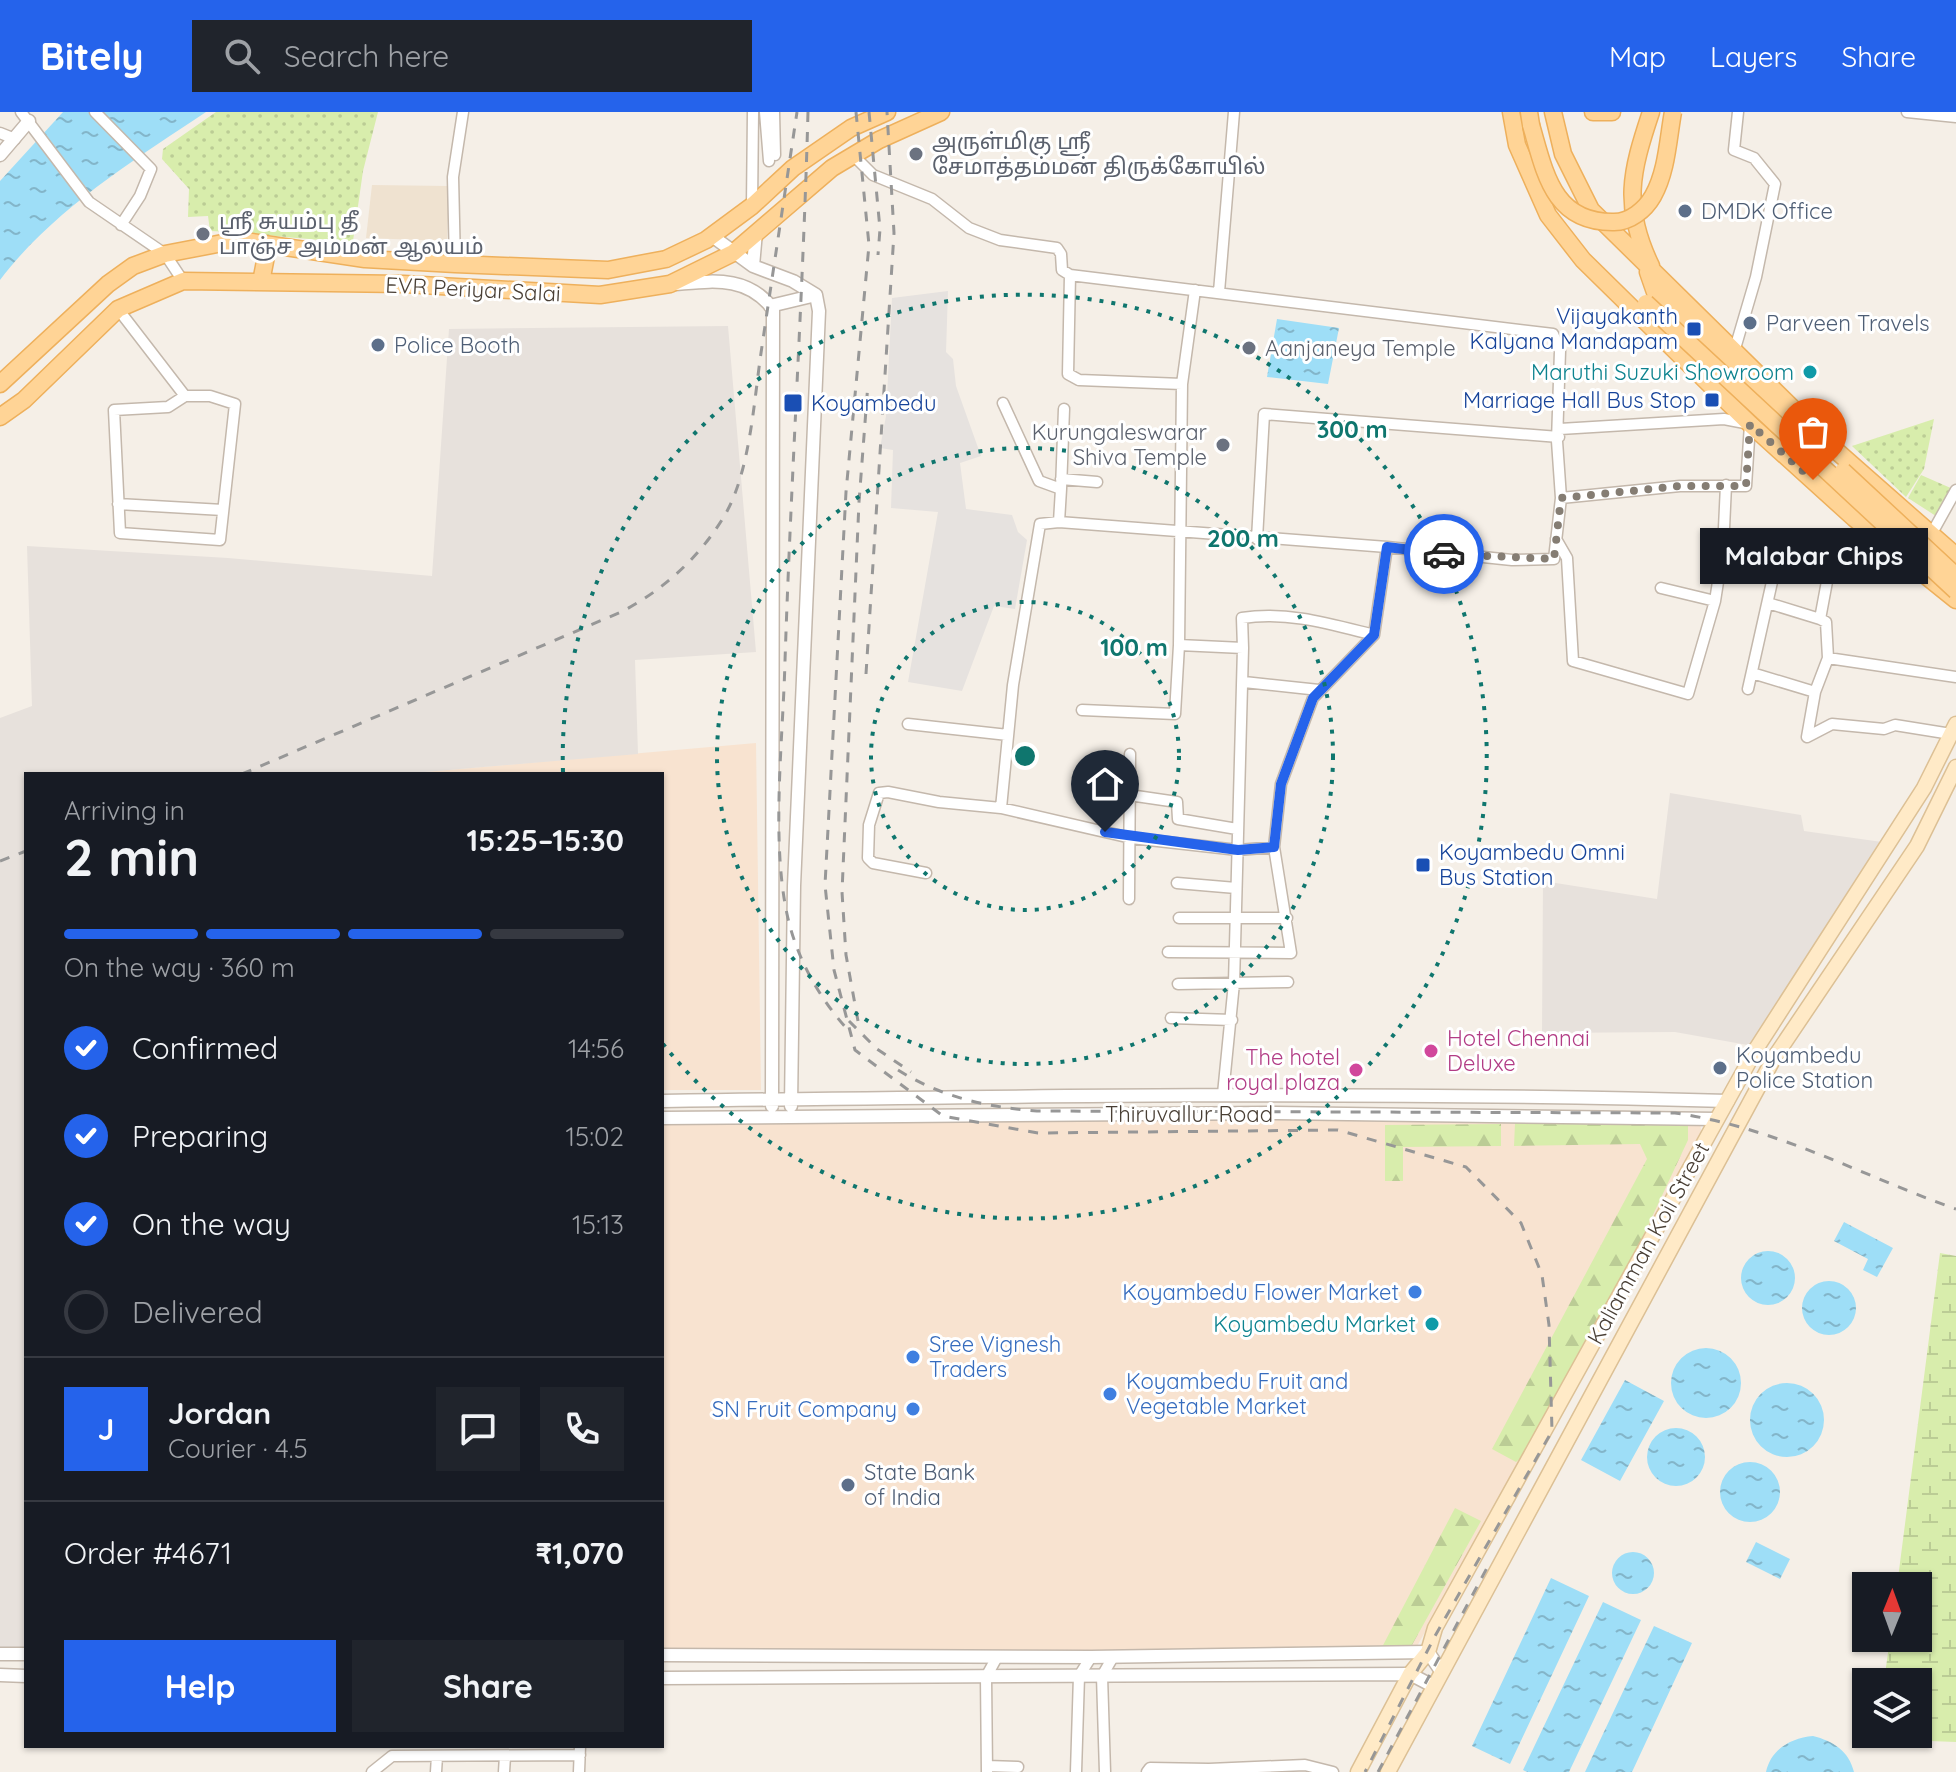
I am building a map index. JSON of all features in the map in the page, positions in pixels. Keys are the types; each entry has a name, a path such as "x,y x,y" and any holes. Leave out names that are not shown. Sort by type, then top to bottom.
{"main road":[{"name":"EVR Periyar Salai","path":"0,384 108,284 133,266 165,254 238,240 361,259 455,264 608,270 666,259 712,236 816,152 851,128 887,112"},
{"name":"EVR Periyar Salai","path":"0,417 24,400 118,309 183,281 404,284 600,295 670,284 733,253 832,168 941,112"},
{"path":"1511,112 1517,145 1548,215 1583,260 1750,424 1854,518 1956,600"},
{"path":"1529,112 1543,165 1559,200 1577,217 1599,223 1622,222 1639,213 1651,199 1660,181 1673,112"},
{"path":"1553,112 1563,154 1591,210 1832,447 1956,556"},
{"path":"1593,112 1612,112"},
{"path":"1651,112 1631,178 1631,203 1636,231 1652,272 1654,301 1956,591"},
{"path":"261,282 268,246"},
{"path":"1617,294 1654,301 1956,576"},
{"path":"1854,518 1885,491"},
{"name":"Kaliamman Koil Street","path":"1358,1772 1410,1674 1428,1652 1435,1628 1716,1119 1756,1049 1924,788 1953,729"},
{"name":"Kaliamman Koil Street","path":"1388,1772 1774,1058 1917,846 1956,767"}],"street":[{"path":"95,112 152,172 121,225"},
{"path":"455,264 453,177 463,112"},
{"path":"752,206 753,112"},
{"path":"765,112 772,158 774,112"},
{"path":"1219,292 1234,112"},
{"path":"1734,352 1756,277 1775,184 1754,158 1734,150 1738,112"},
{"path":"1907,112 1956,117"},
{"path":"29,115 37,137 89,202 165,254 183,281"},
{"path":"0,155 15,139 29,115"},
{"path":"0,133 15,139"},
{"path":"854,156 873,175 932,199 969,228 1000,240 1057,248 1061,254 1062,270 1070,275 1553,334 1560,351 1561,498 1554,559 1512,560 1387,547 1059,522 1040,524 1008,735 1001,808"},
{"path":"753,266 756,232"},
{"path":"712,236 753,266 793,281 816,295 819,311 794,886 791,1118"},
{"path":"1070,275 1068,374 1079,380 1182,384"},
{"path":"670,284 726,281 752,287 770,306 774,434 772,1117"},
{"path":"1082,710 1175,714 1183,532 1182,384 1195,290"},
{"path":"770,306 816,295"},
{"path":"118,309 185,396"},
{"path":"185,396 210,396 235,404 218,541 120,533 114,410 168,407 185,396"},
{"path":"1003,403 1039,481 1061,484 1097,482"},
{"path":"1059,522 1064,409"},
{"path":"1257,539 1264,414 1560,433 1724,419 1750,424 1746,486 1561,498"},
{"path":"1556,539 1567,558 1573,661 1688,694 1715,601 1723,550 1726,485"},
{"path":"1932,533 1956,490"},
{"path":"118,504 223,510"},
{"path":"1168,952 1291,953 1274,847 1281,784 1313,698 1374,635 1387,547"},
{"path":"1748,689 1778,555 1891,567 1906,557"},
{"path":"1820,619 1831,560"},
{"path":"1661,588 1715,601"},
{"path":"1768,603 1826,622 1828,658 1815,692 1807,737 1832,724 1884,729 1895,725 1953,729"},
{"path":"1223,1094 1234,983 1244,682 1242,618 1308,619 1374,635"},
{"path":"1179,645 1243,648"},
{"path":"1828,658 1956,677"},
{"path":"1752,673 1815,692"},
{"path":"1244,682 1319,690"},
{"path":"908,724 1008,735"},
{"path":"1129,899 1130,754"},
{"path":"1095,790 1177,802 1178,819 1237,829"},
{"path":"926,873 873,863 868,858 869,825 879,793 1001,808 1131,838 1238,850 1274,847"},
{"path":"1177,883 1236,888"},
{"path":"1179,918 1287,918"},
{"path":"1178,984 1288,982"},
{"path":"1171,1018 1232,1020"},
{"path":"664,1101 1223,1094 1514,1095 1728,1101"},
{"name":"Thiruvallur Road","path":"664,1118 1276,1113 1716,1119"},
{"path":"664,1655 1113,1657 1428,1652 1441,1671"},
{"path":"0,1654 24,1654"},
{"path":"997,1657 986,1677 987,1769 1018,1767"},
{"path":"1076,1772 1079,1676 1091,1657"},
{"path":"1105,1772 1102,1676 1113,1657"},
{"path":"664,1678 1410,1674 1433,1686"},
{"path":"0,1675 24,1676"},
{"path":"372,1772 392,1756 505,1756 580,1751 579,1772"},
{"path":"436,1772 437,1756"},
{"path":"504,1772 505,1756"},
{"path":"1147,1772 1150,1768 1209,1770 1305,1765 1333,1772"}],"shaded area":[{"path":"372,185 449,186 447,241 366,238"},
{"path":"948,291 946,352 953,359 956,386 981,456 960,463 966,509 1012,515 1018,532 1027,540 1015,609 994,606 962,691 908,682 938,512 891,508 893,450 880,448 886,416 892,298"},
{"path":"728,326 756,652 635,660 638,754 425,772 24,772 24,1650 0,1649 0,718 32,706 27,546 228,558 432,576 449,329"},
{"path":"756,743 761,1090 664,1090 664,772 424,772"},
{"path":"1670,793 1801,815 1804,831 1882,842 1753,1046 1675,1032 1542,1033 1543,881 1657,899"},
{"name":"Koyambedu Fruit and Vegetable Market","path":"1178,1118 1691,1120 1700,1124 1702,1135 1411,1657 664,1653 664,1123"}],"green space":[{"path":"216,112 378,112 363,171 353,241 210,231 208,216 188,217 189,189 162,159 163,149"},
{"path":"1934,419 1924,469 1906,497 1852,446"},
{"path":"1921,475 1953,489 1939,518 1908,498"},
{"path":"1688,1121 1688,1140 1552,1431 1516,1462 1492,1449 1647,1159 1640,1144 1514,1146 1515,1123"},
{"path":"1501,1124 1501,1146 1403,1147 1403,1181 1385,1181 1385,1125"},
{"path":"1940,1253 1956,1256 1956,1742 1932,1741 1932,1668 1886,1668 1888,1652 1932,1652 1932,1572 1899,1572"},
{"path":"1455,1508 1481,1521 1412,1645 1380,1651"}],"water":[{"path":"63,112 206,112 69,209 44,231 0,280 0,181"},
{"path":"1277,319 1339,328 1328,384 1267,377"},
{"path":"1844,1222 1893,1248 1877,1277 1863,1270 1868,1259 1834,1241"},
{"path":"1768,1251 1787,1259 1795,1278 1787,1297 1768,1305 1749,1297 1741,1278 1749,1259"},
{"path":"1829,1281 1848,1289 1856,1308 1848,1327 1829,1335 1810,1327 1802,1308 1810,1289"},
{"path":"1706,1348 1731,1358 1741,1383 1731,1408 1706,1418 1681,1408 1671,1383 1681,1358"},
{"path":"1625,1380 1664,1401 1620,1481 1581,1460"},
{"path":"1787,1383 1801,1386 1813,1394 1821,1406 1824,1420 1821,1434 1813,1446 1801,1454 1787,1457 1773,1454 1761,1446 1753,1434 1750,1420 1753,1406 1761,1394 1773,1386"},
{"path":"1676,1428 1697,1436 1705,1457 1697,1478 1676,1486 1655,1478 1647,1457 1655,1436"},
{"path":"1750,1462 1762,1464 1771,1471 1778,1480 1778,1504 1771,1513 1762,1520 1750,1522 1738,1520 1729,1513 1722,1504 1720,1492 1722,1480 1729,1471 1738,1464"},
{"path":"1756,1542 1790,1559 1780,1579 1746,1562"},
{"path":"1633,1552 1648,1558 1654,1573 1648,1588 1633,1594 1618,1588 1612,1573 1618,1558"},
{"path":"1551,1578 1589,1596 1510,1764 1472,1746"},
{"path":"1603,1602 1641,1620 1569,1772 1527,1772 1523,1770"},
{"path":"1654,1626 1692,1643 1632,1772 1585,1772"},
{"path":"1813,1736 1839,1748 1854,1772 1766,1772 1772,1757 1783,1746"}],"railway":[{"path":"247,772 621,612 667,582 706,543 734,496 746,456 797,112"},
{"path":"808,112 779,789 780,854 787,914 796,946 818,991 848,1030"},
{"path":"856,112 869,245 846,492 825,885 834,970 855,1050 943,1116 1038,1133 1338,1130 1466,1167 1521,1223 1542,1275 1549,1325 1552,1431 1435,1636 1365,1772"},
{"path":"869,112 880,229 878,255"},
{"path":"866,674 894,233 887,112"},
{"path":"858,1021 846,955 842,892 859,502 868,383"},
{"path":"0,861 24,852"},
{"path":"849,1021 877,1049 911,1072"},
{"path":"898,1070 947,1094 1000,1107 1037,1111 1675,1113 1713,1120 1784,1141 1956,1209"},
{"path":"1378,1772 1488,1566"}],"way so far":[{"path":"1444,554 1512,560 1554,559 1561,498 1680,486 1746,486 1750,424 1813,480"}],"place":[{"name":"அருள்மிகு ஸ்ரீ சேமாத்தம்மன் திருக்கோயில்","path":"916,154"},
{"name":"DMDK Office","path":"1685,211"},
{"name":"ஶ்ரீ சுயம்பு தீ பாஞ்ச அம்மன் ஆலயம்","path":"203,234"},
{"name":"Parveen Travels","path":"1750,323"},
{"name":"Vijayakanth Kalyana Mandapam","path":"1694,329"},
{"name":"Police Booth","path":"378,345"},
{"name":"Aanjaneya Temple","path":"1249,348"},
{"name":"Maruthi Suzuki Showroom","path":"1810,372"},
{"name":"Marriage Hall Bus Stop","path":"1712,400"},
{"name":"Koyambedu","path":"793,403"},
{"name":"Kurungaleswarar Shiva Temple","path":"1223,445"},
{"name":"Malabar Chips","path":"1813,480"},
{"name":"Koyambedu Omni Bus Station","path":"1423,865"},
{"name":"Hotel Chennai Deluxe","path":"1431,1051"},
{"name":"Koyambedu Police Station","path":"1720,1068"},
{"name":"The hotel royal plaza","path":"1356,1070"},
{"name":"Koyambedu Flower Market","path":"1415,1292"},
{"name":"Koyambedu Market","path":"1432,1324"},
{"name":"Sree Vignesh Traders","path":"913,1357"},
{"name":"Koyambedu Fruit and Vegetable Market","path":"1110,1394"},
{"name":"SN Fruit Company","path":"913,1409"},
{"name":"State Bank of India","path":"848,1485"}],"route":[{"path":"1105,832 1131,838 1238,850 1274,847 1281,784 1313,698 1374,635 1387,547 1444,554"}]}
